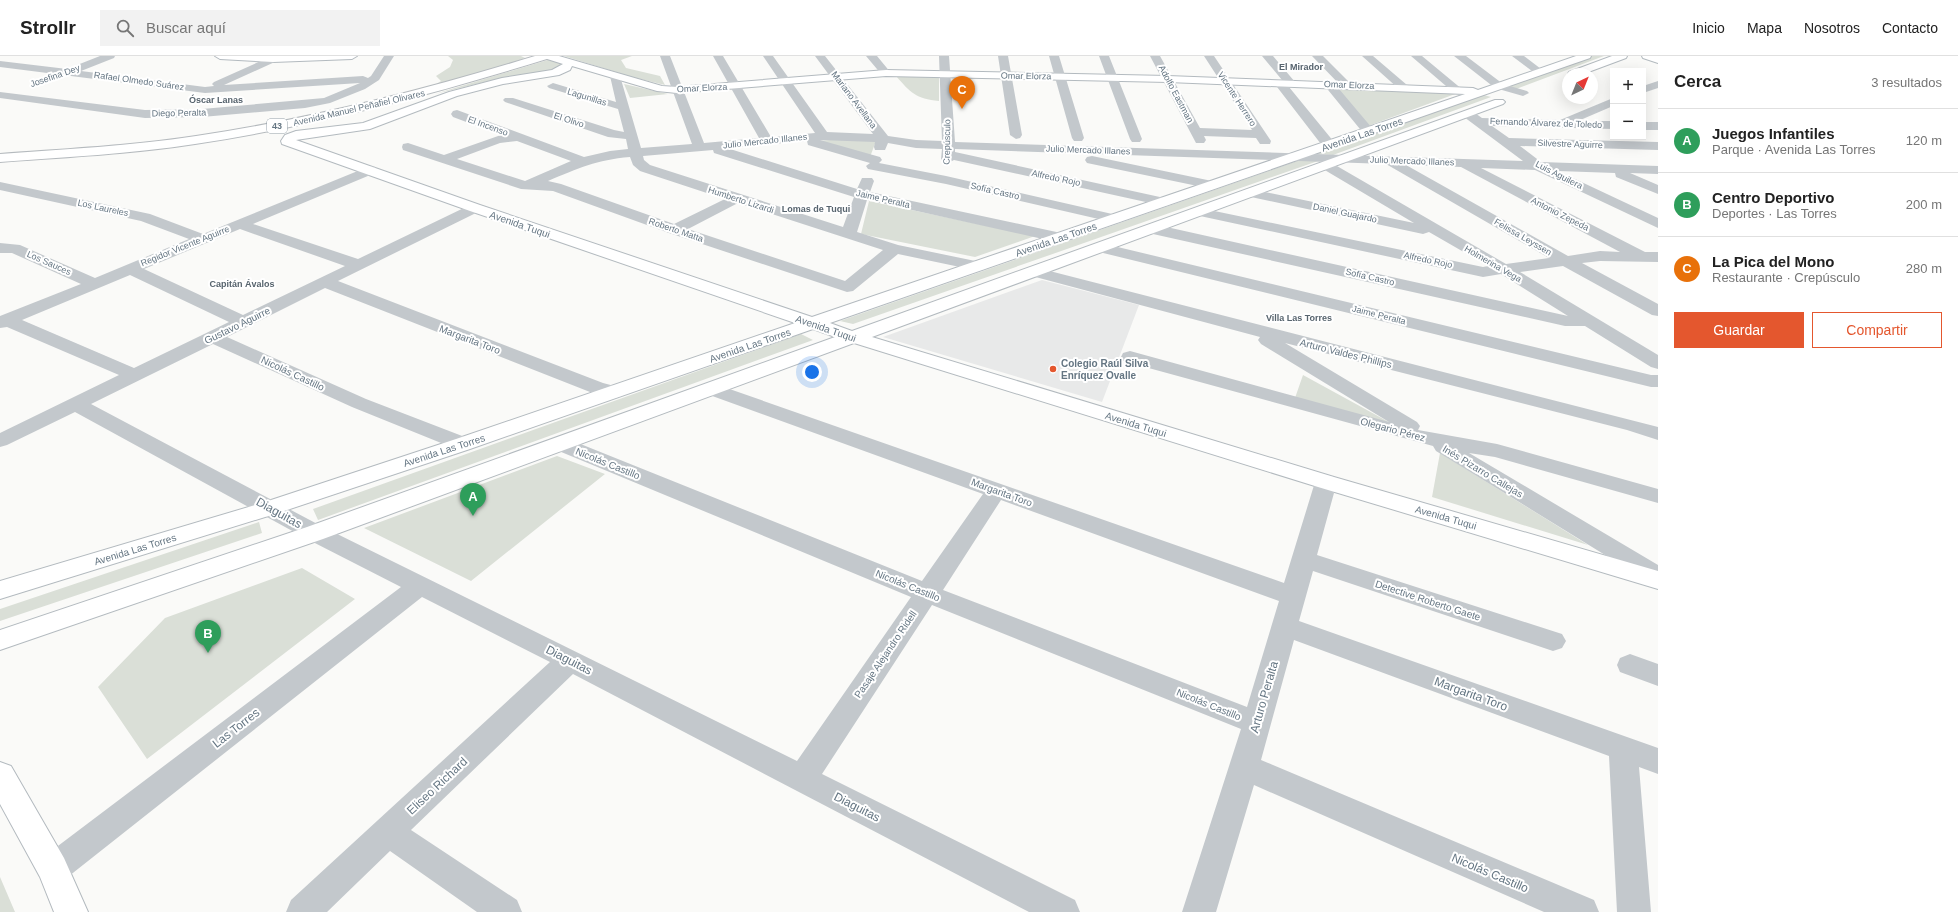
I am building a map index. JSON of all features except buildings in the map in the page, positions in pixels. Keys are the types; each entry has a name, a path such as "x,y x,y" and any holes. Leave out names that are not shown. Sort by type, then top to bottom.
{"street":[{"name":"Josefina Dey","path":"37,82 110,56"},
{"path":"220,56 273,59 352,56"},
{"name":"Diego Peralta","path":"1,95 145,114 202,113 305,104 326,101 361,87 375,78 389,56"},
{"name":"Omar Elorza","path":"547,56 661,89 677,90 886,73 1168,79 1403,87 1482,92 1507,99"},
{"name":"Avenida Manuel Peñafiel Olivares","path":"0,158 195,140 331,115 407,97 547,56"},
{"path":"664,56 677,90 704,147"},
{"path":"718,56 767,141"},
{"path":"768,56 823,136"},
{"name":"Mariano Avellana","path":"820,56 883,138 848,235"},
{"path":"871,56 886,73"},
{"name":"Crepúsculo","path":"944,56 949,150 946,180"},
{"path":"1003,56 1016,135"},
{"path":"1054,56 1062,77 1078,138"},
{"path":"1104,56 1114,78 1136,139"},
{"name":"Adolfo Eastman","path":"1155,56 1198,136 1263,138"},
{"name":"Vicente Herrero","path":"1209,56 1263,138"},
{"path":"1268,56 1329,145"},
{"path":"1317,56 1346,85"},
{"path":"1368,56 1403,87"},
{"path":"1416,56 1457,90"},
{"path":"1459,56 1499,86 1523,93"},
{"path":"1517,56 1540,72"},
{"name":"Avenida Las Torres","path":"0,590 270,508 463,444 1586,56"},
{"path":"1589,68 1622,56"},
{"path":"1647,56 1658,60"},
{"path":"185,98 273,59"},
{"name":"Avenida Tuqui","path":"570,62 566,68 555,73 502,81 453,94 366,126 336,131 300,134 288,139 289,142 474,208 852,337 1326,482 1658,580"},
{"name":"Rafael Olmedo Suárez","path":"0,64 205,90 375,78"},
{"name":"Humberto Lizardi","path":"615,76 638,162 645,168 735,199 895,249 979,266"},
{"path":"1646,89 1658,84"},
{"path":"1330,85 1368,132"},
{"name":"Lagunillas","path":"553,86 614,105 622,106"},
{"name":"Josefina Dey","path":"1,95 23,87"},
{"name":"Avenida Las Torres","path":"0,640 315,533 1251,193 1346,159 1473,118 1507,99 1536,88"},
{"path":"407,97 453,94"},
{"name":"El Olivo","path":"509,100 612,134 630,136"},
{"path":"145,114 172,103"},
{"path":"1558,124 1610,103"},
{"name":"El Incenso","path":"457,114 583,161"},
{"name":"Fernando Álvarez de Toledo","path":"1473,118 1558,124 1610,125"},
{"name":"Luis Aguilera","path":"1473,118 1538,166 1658,224"},
{"path":"1646,126 1658,126"},
{"name":"Julio Mercado Illanes","path":"526,186 583,161 610,155 799,138 850,135 883,138 949,150 1032,148 1658,170"},
{"path":"447,158 498,139 520,137"},
{"name":"Sofía Castro","path":"799,138 874,163 1116,219"},
{"name":"Silvestre Aguirre","path":"1505,142 1658,146"},
{"name":"Roberto Matta","path":"408,146 526,186 544,185 556,187 674,230 847,286 895,249"},
{"name":"Jaime Peralta","path":"704,147 862,194 1061,238"},
{"path":"1032,148 1212,185"},
{"name":"Alfredo Rojo","path":"949,150 1164,202"},
{"name":"Felissa Leyssen","path":"1388,160 1564,260 1658,311"},
{"name":"Antonio Zepeda","path":"1461,163 1650,257 1658,265"},
{"name":"Holmerina Vega","path":"1328,166 1505,270 1658,363"},
{"path":"1609,168 1658,190"},
{"name":"Regidor Vicente Aguirre","path":"3,321 370,170"},
{"name":"Los Laureles","path":"0,186 145,217 203,239"},
{"name":"Daniel Guajardo","path":"1251,193 1440,233"},
{"path":"674,230 735,199"},
{"name":"Gustavo Aguirre","path":"0,441 474,208"},
{"name":"Alfredo Rojo","path":"1200,212 1483,272 1600,256 1650,257"},
{"path":"239,224 359,265"},
{"name":"Sofía Castro","path":"1153,229 1565,321 1588,321"},
{"name":"Los Sauces","path":"1,248 14,248 95,284"},
{"name":"Jaime Peralta","path":"1100,248 1650,381 1658,380"},
{"path":"130,269 243,322"},
{"name":"Arturo Valdes Phillips","path":"1034,272 1247,328 1619,422 1658,434"},
{"name":"Margarita Toro","path":"325,282 597,388 616,392"},
{"path":"3,321 135,375"},
{"name":"Inés Pizarro Callejas","path":"1247,328 1658,576"},
{"name":"Nicolás Castillo","path":"213,337 358,403 463,444"},
{"name":"Olegario Pérez","path":"1130,357 1432,440 1497,451 1658,496"},
{"name":"Margarita Toro","path":"711,389 1293,596"},
{"name":"Diaguitas","path":"76,404 315,533 570,660 1062,912"},
{"name":"Nicolás Castillo","path":"561,444 926,593 1256,723"},
{"name":"Arturo Peralta","path":"1199,912 1244,767 1326,482"},
{"name":"Pasaje Alejandro Ridell","path":"802,779 996,490"},
{"name":"Detective Roberto Gaete","path":"1304,559 1553,641"},
{"name":"Las Torres","path":"53,869 419,586"},
{"name":"Margarita Toro","path":"1284,626 1658,761"},
{"name":"Eliseo Richard","path":"303,912 570,660"},
{"path":"1630,666 1658,675"},
{"path":"1623,749 1634,912"},
{"name":"Nicolás Castillo","path":"1244,767 1582,912"},
{"path":"0,775 53,869 71,912"},
{"path":"388,832 505,912"}],"shaded area":[{"path":"448,56 521,56 525,58 502,67 429,89 441,81 436,76 450,67 453,60"},
{"path":"564,56 632,56 621,60 626,68 660,76 665,85 632,77"},
{"path":"1592,56 1604,56 1572,68 1562,68 1562,72 1516,89 1508,87"},
{"path":"551,59 562,63 560,68 548,72 493,80 435,94"},
{"path":"896,76 939,76 939,101 914,94"},
{"path":"624,84 668,94 630,98"},
{"path":"1338,89 1458,93 1368,126"},
{"path":"1484,95 1491,97 1333,155 1317,154"},
{"path":"847,139 876,141 870,157 814,141"},
{"path":"1303,159 1318,161 853,324 840,321"},
{"path":"869,201 1035,236 975,257 861,234"},
{"name":"Colegio Raúl Silva Enríquez Ovalle","path":"1042,280 1139,305 1102,402 883,337"},
{"path":"801,334 813,340 318,520 313,509"},
{"path":"1303,375 1398,427 1295,398"},
{"path":"1440,453 1588,545 1432,497"},
{"path":"557,456 605,474 471,581 364,528"},
{"path":"259,522 262,533 0,621 0,609"},
{"path":"302,568 355,599 147,759 98,687 165,618"},
{"path":"0,877 15,912 0,912"}],"place":[{"name":"La Pica del Mono","path":"962,109"},
{"name":"Colegio Raúl Silva Enríquez Ovalle","path":"1053,369"},
{"name":"Juegos Infantiles","path":"473,516"},
{"name":"Centro Deportivo","path":"208,653"}],"district":[{"name":"El Mirador","path":"1301,67"},
{"name":"Óscar Lanas","path":"216,100"},
{"name":"Lomas de Tuqui","path":"816,209"},
{"name":"Capitán Ávalos","path":"242,284"},
{"name":"Villa Las Torres","path":"1299,318"}]}
